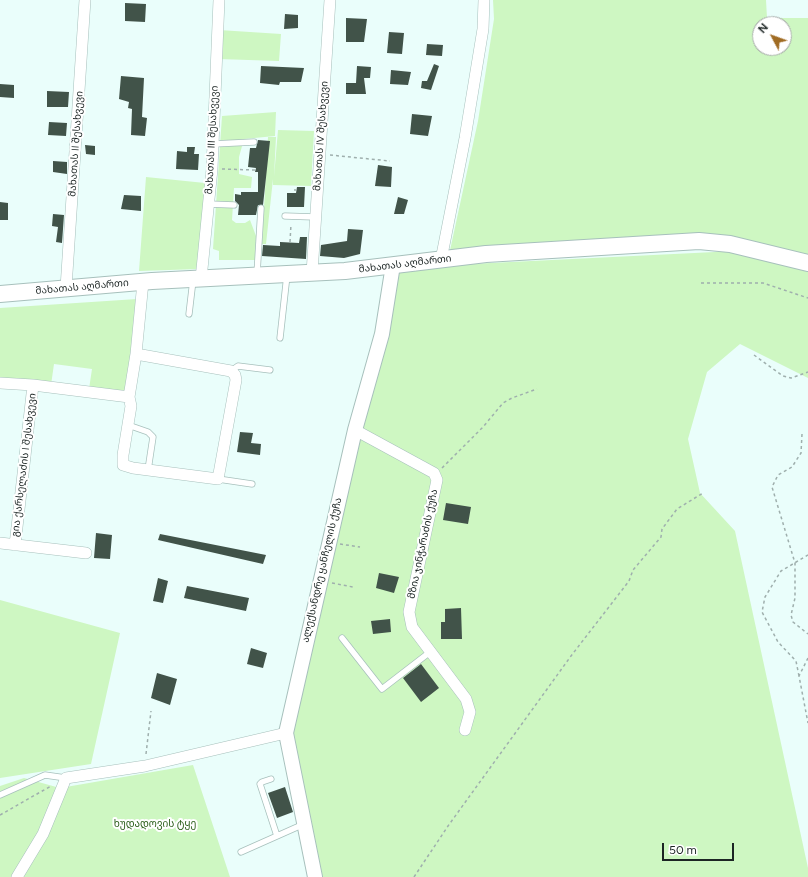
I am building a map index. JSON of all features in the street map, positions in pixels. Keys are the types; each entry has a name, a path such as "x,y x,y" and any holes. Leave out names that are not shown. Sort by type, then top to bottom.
{"main road":[{"name":"მახათას აღმართი","path":"0,294 143,282 312,273 486,254 699,241 730,244 808,263"}],"street":[{"name":"მახათას II შესახვევი","path":"66,288 85,0"},
{"name":"მახათას III შესახვევი","path":"197,279 212,169 210,147 220,0"},
{"name":"მახათას IV შესახვევი","path":"312,273 330,0"},
{"path":"441,260 465,138 483,29 484,0"},
{"name":"ალექსანდრე ყანჩელის ქუჩა","path":"316,877 286,733 328,543 355,430 382,334 393,265"},
{"path":"136,354 231,371 235,375 236,380 218,479 127,467 123,465 122,460 131,406 129,397 136,354 143,282"},
{"path":"0,383 33,385 129,397"},
{"name":"გია ქარსელაძის I შესახვევი","path":"15,545 33,385"},
{"path":"355,430 434,473"},
{"name":"მზია ჯინჭარაძის ქუჩა","path":"434,473 437,480 409,612 412,627 466,699 470,712 465,730"},
{"path":"0,543 86,553"},
{"path":"17,877 43,834 66,778 145,766 249,743 286,733"}],"lane":[{"path":"210,147 254,142"},
{"path":"208,204 234,205"},
{"path":"256,276 261,208"},
{"path":"288,216 315,216"},
{"path":"280,338 287,275"},
{"path":"189,314 197,279"},
{"path":"231,371 238,366 270,370"},
{"path":"128,425 148,432 153,437 148,470"},
{"path":"218,479 252,484"},
{"path":"342,638 382,689 430,652"},
{"path":"0,795 45,775 66,778"},
{"path":"271,779 260,784 277,836"},
{"path":"241,852 304,824"}],"path":[{"path":"319,154 390,161"},
{"path":"212,169 256,170"},
{"path":"288,216 290,242"},
{"path":"701,283 763,283 808,298"},
{"path":"754,355 783,376 791,378 808,372"},
{"path":"434,473 445,466 503,403 536,389"},
{"path":"802,434 801,453 792,467 778,475 772,487 795,563 795,598 791,615 793,622 808,634"},
{"path":"414,877 448,826 571,656 630,581 633,570 661,537 662,529 677,509 703,493"},
{"path":"328,543 360,547"},
{"path":"808,555 780,571 765,597 762,612 778,642 796,661 808,723"},
{"path":"320,580 353,587"},
{"path":"798,676 808,658"},
{"path":"145,766 151,711"},
{"path":"0,815 66,778"}],"green space":[{"path":"493,0 766,0 767,16 752,16 752,56 792,56 792,18 808,18 808,256 732,236 705,235 449,255 478,121 494,19"},
{"path":"219,30 281,34 279,61 218,59"},
{"path":"276,112 275,136 244,139 239,157 239,174 252,177 251,188 234,188 232,220 236,223 245,223 250,220 256,236 255,260 219,260 219,251 213,249 222,116"},
{"path":"278,130 314,131 311,186 273,185 273,179 266,244 262,244 268,137 276,137 274,177"},
{"path":"146,177 205,183 199,269 139,271"},
{"path":"735,251 808,272 808,378 740,344 707,372 688,439 700,493 735,531 808,868 808,877 319,877 286,724 389,268"},
{"path":"137,299 127,392 89,389 92,369 54,364 51,385 0,378 0,308"},
{"path":"0,600 120,633 91,764 0,778"},
{"name":"ხუდადოვის ტყე","path":"193,765 230,877 0,877 0,786 24,778 60,788"}],"building":[{"path":"125,3 146,4 145,22 125,21"},
{"path":"285,14 298,15 298,28 284,29"},
{"path":"346,18 367,19 364,42 346,42"},
{"path":"389,32 404,33 402,54 387,53"},
{"path":"427,44 443,45 442,56 426,55"},
{"path":"434,64 439,66 431,90 421,88 422,81 427,81"},
{"path":"261,66 304,68 301,82 280,82 279,85 260,83"},
{"path":"357,66 371,67 370,78 364,78 366,94 346,94 346,83 356,83"},
{"path":"391,70 411,72 408,85 390,84"},
{"path":"121,76 144,78 142,117 147,118 145,136 131,135 132,109 128,108 129,102 119,99"},
{"path":"0,84 14,85 14,98 0,97"},
{"path":"47,91 69,92 68,107 47,107"},
{"path":"412,114 432,116 428,136 410,134"},
{"path":"49,122 67,123 66,136 48,135"},
{"path":"258,140 270,141 263,205 258,205 256,215 238,215 239,205 235,201 235,194 241,195 241,192 258,192 258,172 255,172 256,168 248,167 250,148 256,148"},
{"path":"85,145 95,146 95,155 86,154"},
{"path":"187,147 195,147 194,154 199,154 198,170 176,169 177,151 187,152"},
{"path":"53,161 67,162 67,174 53,172"},
{"path":"378,165 392,167 391,187 375,186"},
{"path":"297,187 305,187 304,207 287,207 287,193 296,193"},
{"path":"124,195 141,196 141,211 121,209"},
{"path":"398,197 408,200 404,214 394,214"},
{"path":"0,202 8,203 8,220 0,220"},
{"path":"53,214 64,215 62,243 56,242 58,227 52,226"},
{"path":"348,229 363,230 360,254 344,258 320,256 321,245 347,241"},
{"path":"300,237 307,237 306,259 262,256 263,245 280,246 280,242 299,243"},
{"path":"240,432 253,433 251,443 261,444 260,455 237,452"},
{"path":"446,503 471,507 468,524 443,520"},
{"path":"96,533 112,535 110,559 94,558"},
{"path":"160,534 266,555 263,564 158,540"},
{"path":"379,573 399,577 394,593 376,588"},
{"path":"158,578 168,581 163,603 153,601"},
{"path":"187,586 249,598 246,611 184,598"},
{"path":"461,608 462,639 441,639 441,622 445,622 445,609"},
{"path":"390,619 391,632 373,634 371,621"},
{"path":"251,648 267,653 263,668 247,664"},
{"path":"421,664 439,688 421,702 403,678"},
{"path":"157,673 177,679 170,705 151,698"},
{"path":"285,787 293,812 277,818 268,793"}]}
